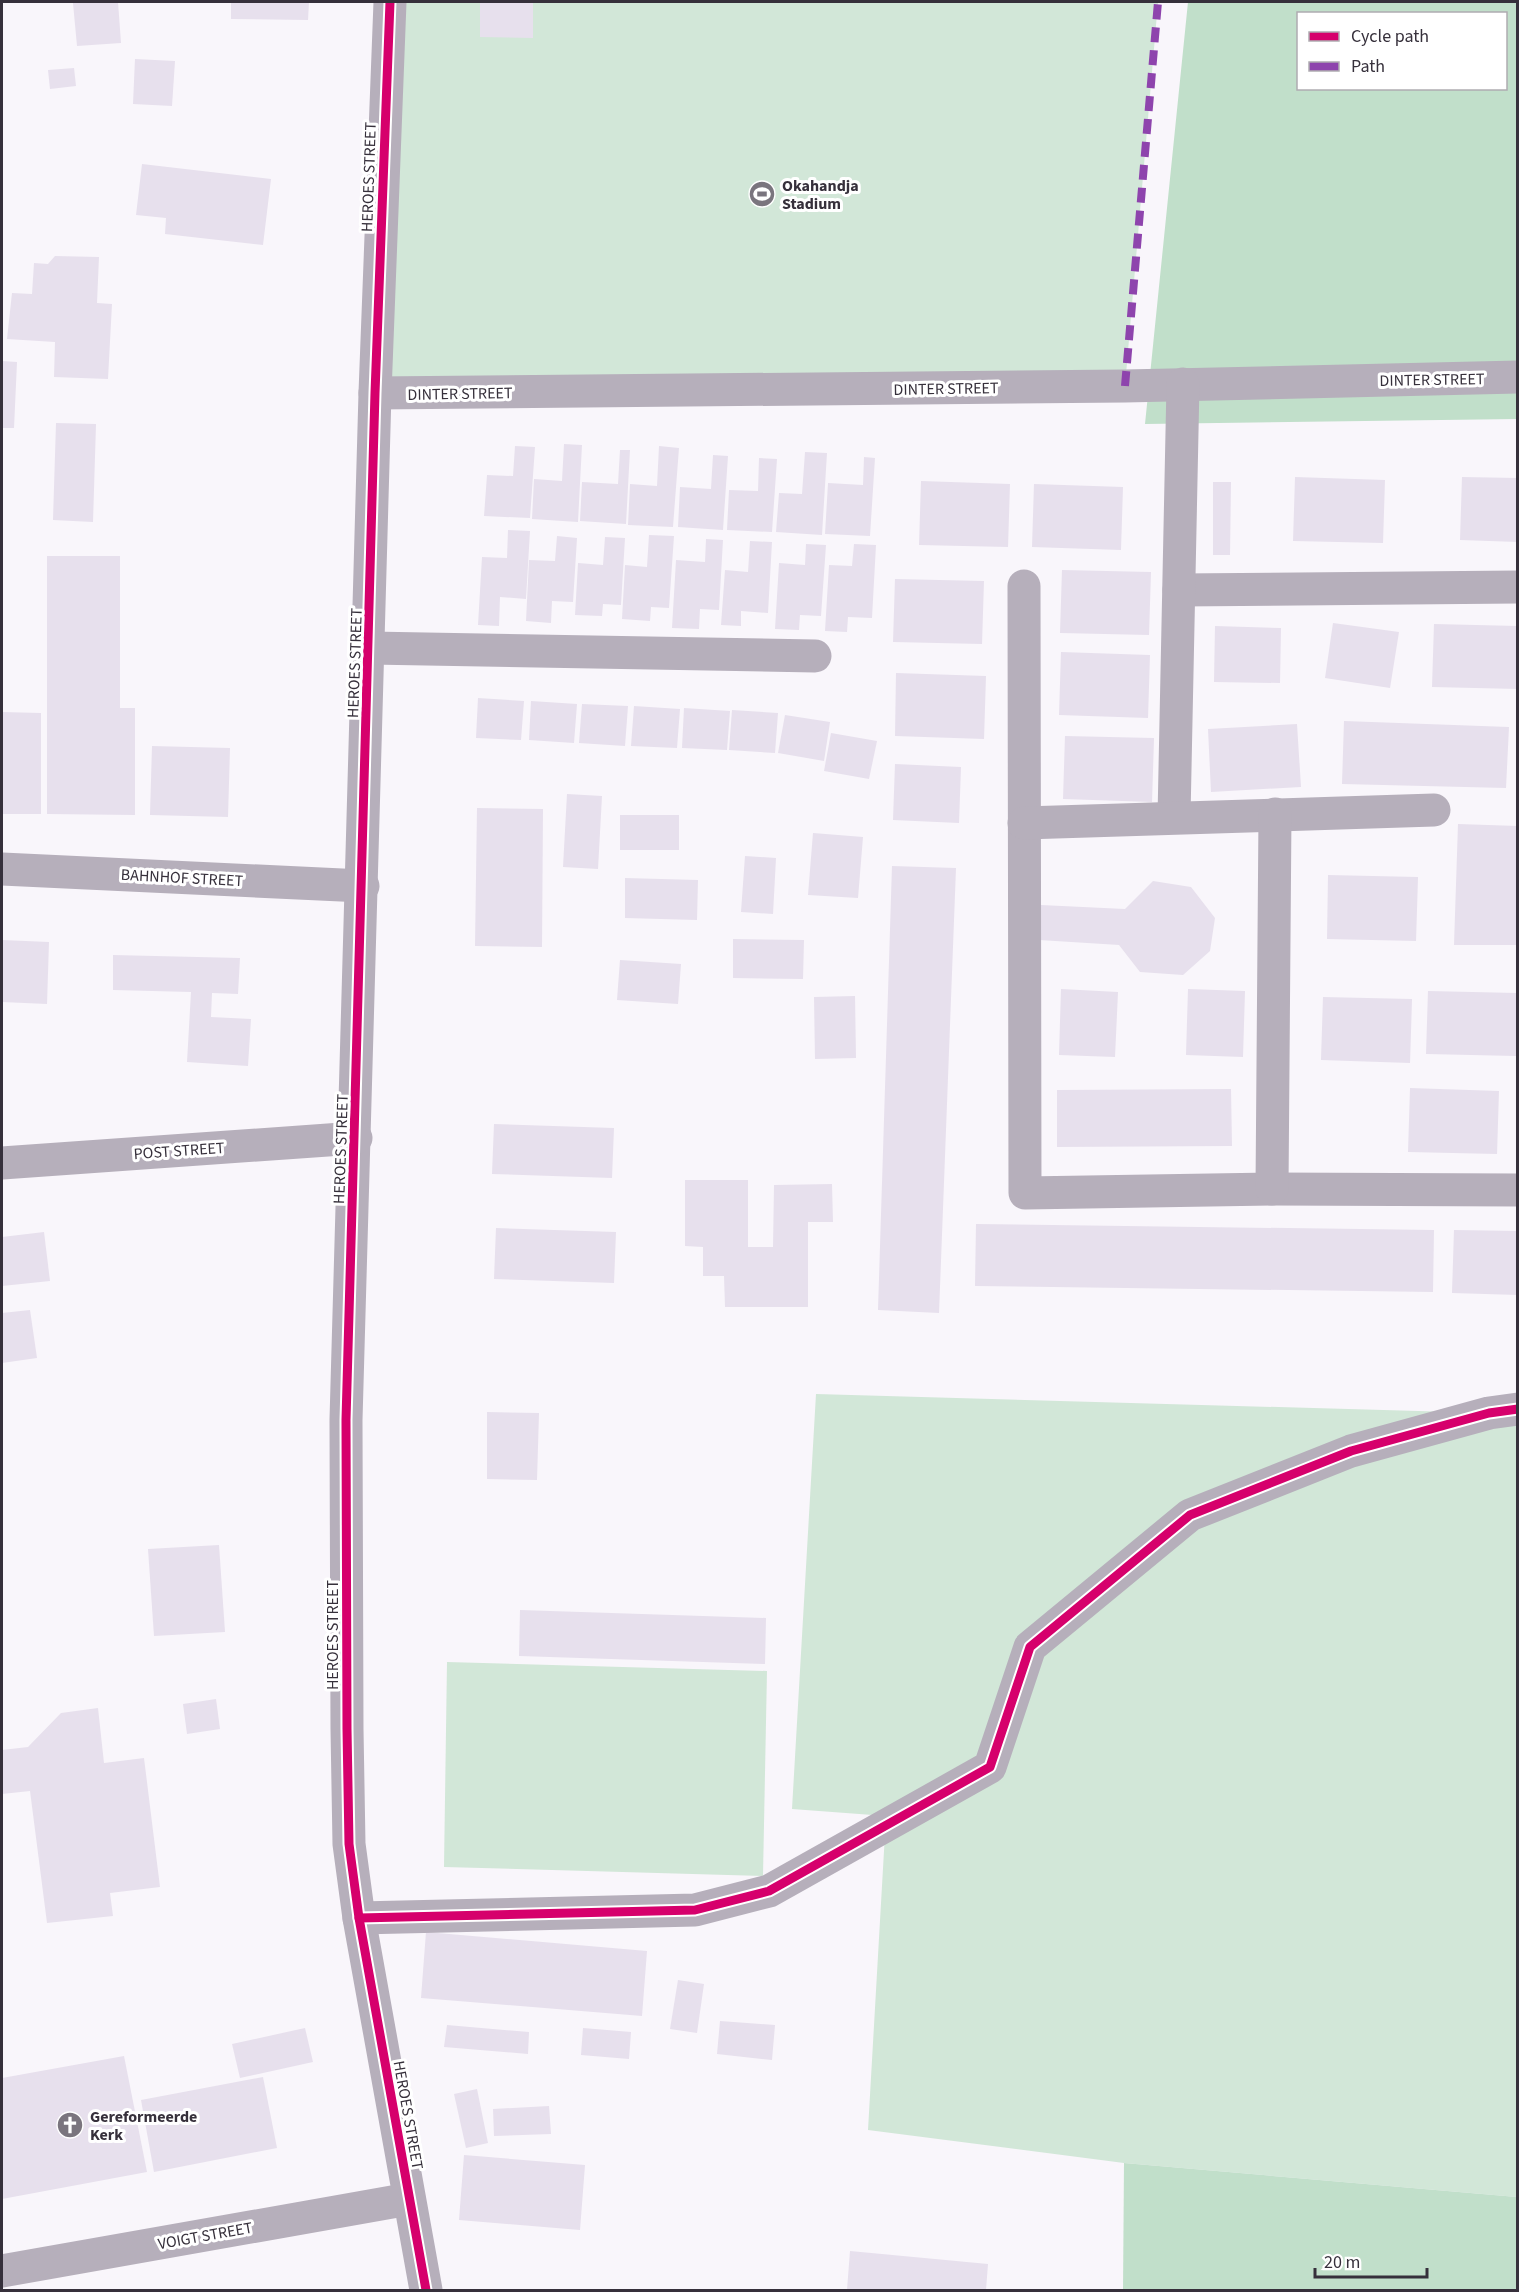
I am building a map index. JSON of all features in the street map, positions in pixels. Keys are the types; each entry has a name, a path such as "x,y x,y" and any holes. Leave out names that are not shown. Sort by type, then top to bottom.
{"street":[{"name":"HEROES STREET","path":"390,2 375,393 370,648 346,1420 347,1718 349,1844 358,1918 426,2290"},
{"name":"DINTER STREET","path":"375,393 1183,384 1518,377"},
{"path":"1174,817 1183,384"},
{"path":"1024,586 1025,1193 1272,1189 1518,1190"},
{"path":"1179,590 1518,587"},
{"path":"370,648 815,656"},
{"path":"1024,823 1434,810"},
{"path":"1272,1189 1275,814"},
{"name":"BAHNHOF STREET","path":"2,868 363,886"},
{"name":"POST STREET","path":"2,1163 356,1138"},
{"path":"358,1918 695,1910 770,1891 990,1767 1030,1647 1190,1515 1351,1451 1489,1413 1518,1409"},
{"name":"VOIGT STREET","path":"2,2271 409,2199"}],"green space":[{"name":"Okahandja Stadium","path":"390,2 1158,2 1125,386 375,393"},
{"path":"1188,2 1517,2 1517,419 1145,424"},
{"path":"816,1394 1488,1413 1517,1409 1517,2197 1124,2163 868,2130 886,1816 792,1809"},
{"path":"447,1662 767,1671 763,1876 444,1867"},
{"path":"1124,2163 1517,2197 1517,2290 1123,2290"}],"building":[{"path":"118,2 121,43 77,46 73,3"},
{"path":"231,2 309,2 308,20 231,19"},
{"path":"480,2 533,2 533,38 480,37"},
{"path":"135,59 175,61 172,106 133,104"},
{"path":"74,68 76,86 50,89 48,70"},
{"path":"142,164 271,179 263,245 165,234 166,218 136,215"},
{"path":"55,256 99,257 97,303 112,304 108,379 54,377 55,342 7,339 12,293 32,294 34,263 48,264"},
{"path":"2,361 17,362 14,428 2,428"},
{"path":"56,423 96,424 93,522 53,520"},
{"path":"564,444 582,445 578,522 532,519 534,479 562,481"},
{"path":"515,446 535,447 530,518 484,516 487,475 513,476"},
{"path":"659,446 679,448 673,527 628,525 630,484 657,486"},
{"path":"620,450 630,450 626,524 580,521 582,482 618,484"},
{"path":"805,452 827,453 822,535 776,532 779,493 802,494"},
{"path":"713,455 728,456 723,530 678,527 680,487 711,489"},
{"path":"864,457 875,458 870,536 825,534 828,483 863,485"},
{"path":"759,458 777,459 772,532 727,530 729,490 758,491"},
{"path":"1295,477 1385,480 1383,543 1293,541"},
{"path":"1462,477 1518,478 1518,542 1460,540"},
{"path":"921,481 1010,484 1008,547 919,545"},
{"path":"1213,482 1231,482 1230,555 1213,555"},
{"path":"1034,484 1123,487 1121,550 1032,547"},
{"path":"508,530 530,531 526,599 500,597 499,626 478,625 482,557 507,558"},
{"path":"649,535 674,536 669,608 651,607 650,621 622,619 625,565 647,567"},
{"path":"557,536 577,538 573,602 552,601 551,623 526,621 529,560 555,561"},
{"path":"605,537 625,538 621,605 603,604 602,616 575,615 578,563 603,565"},
{"path":"706,539 723,540 719,610 700,609 699,629 672,628 676,560 705,562"},
{"path":"750,541 772,542 768,613 741,611 741,626 721,625 725,570 748,572"},
{"path":"806,544 826,545 821,616 800,615 799,630 775,629 779,563 805,565"},
{"path":"854,544 876,545 872,618 848,617 847,632 825,631 829,565 852,566"},
{"path":"47,556 120,556 120,708 135,708 135,815 47,814"},
{"path":"1062,570 1151,572 1149,635 1060,633"},
{"path":"895,579 984,581 982,644 893,642"},
{"path":"1333,623 1399,632 1390,688 1325,678"},
{"path":"1434,624 1518,626 1518,689 1432,687"},
{"path":"1215,626 1281,628 1280,683 1214,682"},
{"path":"1061,652 1150,655 1148,718 1059,715"},
{"path":"896,673 986,676 984,739 895,736"},
{"path":"478,698 524,701 521,740 476,738"},
{"path":"531,701 577,704 574,743 529,740"},
{"path":"582,704 628,706 625,746 579,743"},
{"path":"634,706 680,709 677,748 631,746"},
{"path":"684,708 730,711 727,750 682,748"},
{"path":"732,710 778,713 775,753 729,750"},
{"path":"2,712 41,713 41,814 2,814"},
{"path":"785,715 830,722 824,761 778,753"},
{"path":"1344,721 1509,727 1506,788 1342,784"},
{"path":"1297,724 1301,787 1211,792 1208,729"},
{"path":"831,733 877,741 869,779 824,771"},
{"path":"1065,736 1154,738 1152,802 1063,799"},
{"path":"152,746 230,748 228,817 150,815"},
{"path":"895,764 961,767 959,823 893,820"},
{"path":"567,794 602,796 598,869 563,867"},
{"path":"477,808 543,809 542,947 475,946"},
{"path":"620,815 679,815 679,850 620,850"},
{"path":"1458,824 1518,826 1518,945 1454,945"},
{"path":"813,833 863,837 858,898 808,895"},
{"path":"745,856 776,858 773,914 741,912"},
{"path":"892,866 956,868 939,1313 878,1310"},
{"path":"1328,875 1418,877 1416,941 1327,939"},
{"path":"625,878 698,880 697,920 625,918"},
{"path":"1153,881 1191,887 1215,918 1210,951 1183,975 1140,972 1119,945 1039,940 1041,905 1125,909"},
{"path":"733,939 804,940 803,979 733,978"},
{"path":"2,940 49,942 47,1004 2,1002"},
{"path":"113,955 240,958 238,994 212,993 211,1017 251,1019 248,1066 187,1062 191,992 113,990"},
{"path":"620,960 681,964 678,1004 617,1000"},
{"path":"1061,989 1118,992 1115,1057 1059,1055"},
{"path":"1188,989 1245,991 1243,1057 1186,1055"},
{"path":"1428,991 1517,993 1516,1056 1426,1054"},
{"path":"855,996 856,1058 815,1059 814,997"},
{"path":"1323,997 1412,999 1410,1063 1321,1060"},
{"path":"1410,1088 1499,1091 1497,1154 1408,1152"},
{"path":"1231,1089 1232,1146 1057,1147 1057,1090"},
{"path":"494,1124 614,1128 612,1178 492,1174"},
{"path":"685,1180 748,1180 748,1247 773,1247 774,1185 832,1184 833,1222 808,1222 808,1307 725,1307 724,1276 703,1276 703,1247 685,1246"},
{"path":"976,1224 1434,1230 1433,1292 975,1286"},
{"path":"496,1228 616,1232 614,1283 494,1279"},
{"path":"1454,1230 1518,1231 1518,1295 1452,1293"},
{"path":"44,1232 50,1281 2,1286 2,1237"},
{"path":"30,1310 37,1358 2,1363 2,1313"},
{"path":"487,1412 539,1413 537,1480 487,1479"},
{"path":"219,1545 225,1632 154,1636 148,1549"},
{"path":"520,1610 766,1618 765,1664 519,1656"},
{"path":"216,1699 220,1729 187,1734 183,1704"},
{"path":"98,1708 104,1763 144,1758 160,1887 110,1893 113,1916 47,1923 30,1791 2,1794 2,1750 28,1747 61,1713"},
{"path":"426,1932 647,1951 642,2016 421,1998"},
{"path":"678,1980 704,1984 697,2033 670,2029"},
{"path":"720,2021 775,2025 772,2060 717,2054"},
{"path":"447,2025 529,2032 528,2054 444,2047"},
{"path":"305,2028 313,2062 240,2078 232,2044"},
{"path":"583,2028 631,2032 629,2059 581,2055"},
{"name":"Gereformeerde Kerk","path":"124,2056 147,2172 2,2199 2,2078"},
{"path":"263,2077 277,2148 154,2172 141,2100"},
{"path":"477,2089 488,2143 466,2148 454,2094"},
{"path":"549,2106 551,2134 494,2136 493,2109"},
{"path":"464,2155 585,2165 580,2230 459,2220"},
{"path":"850,2251 988,2264 986,2290 847,2290"}],"marked path":[{"path":"1125,386 1158,2"}],"cycle path":[{"path":"390,2 375,393 346,1420 347,1729 349,1844 359,1918 426,2290"},
{"path":"359,1918 695,1910 769,1891 990,1767 1030,1647 1190,1515 1351,1451 1489,1413 1518,1409"}],"place":[{"name":"Okahandja Stadium","path":"762,194"},
{"name":"Gereformeerde Kerk","path":"70,2125"}]}
